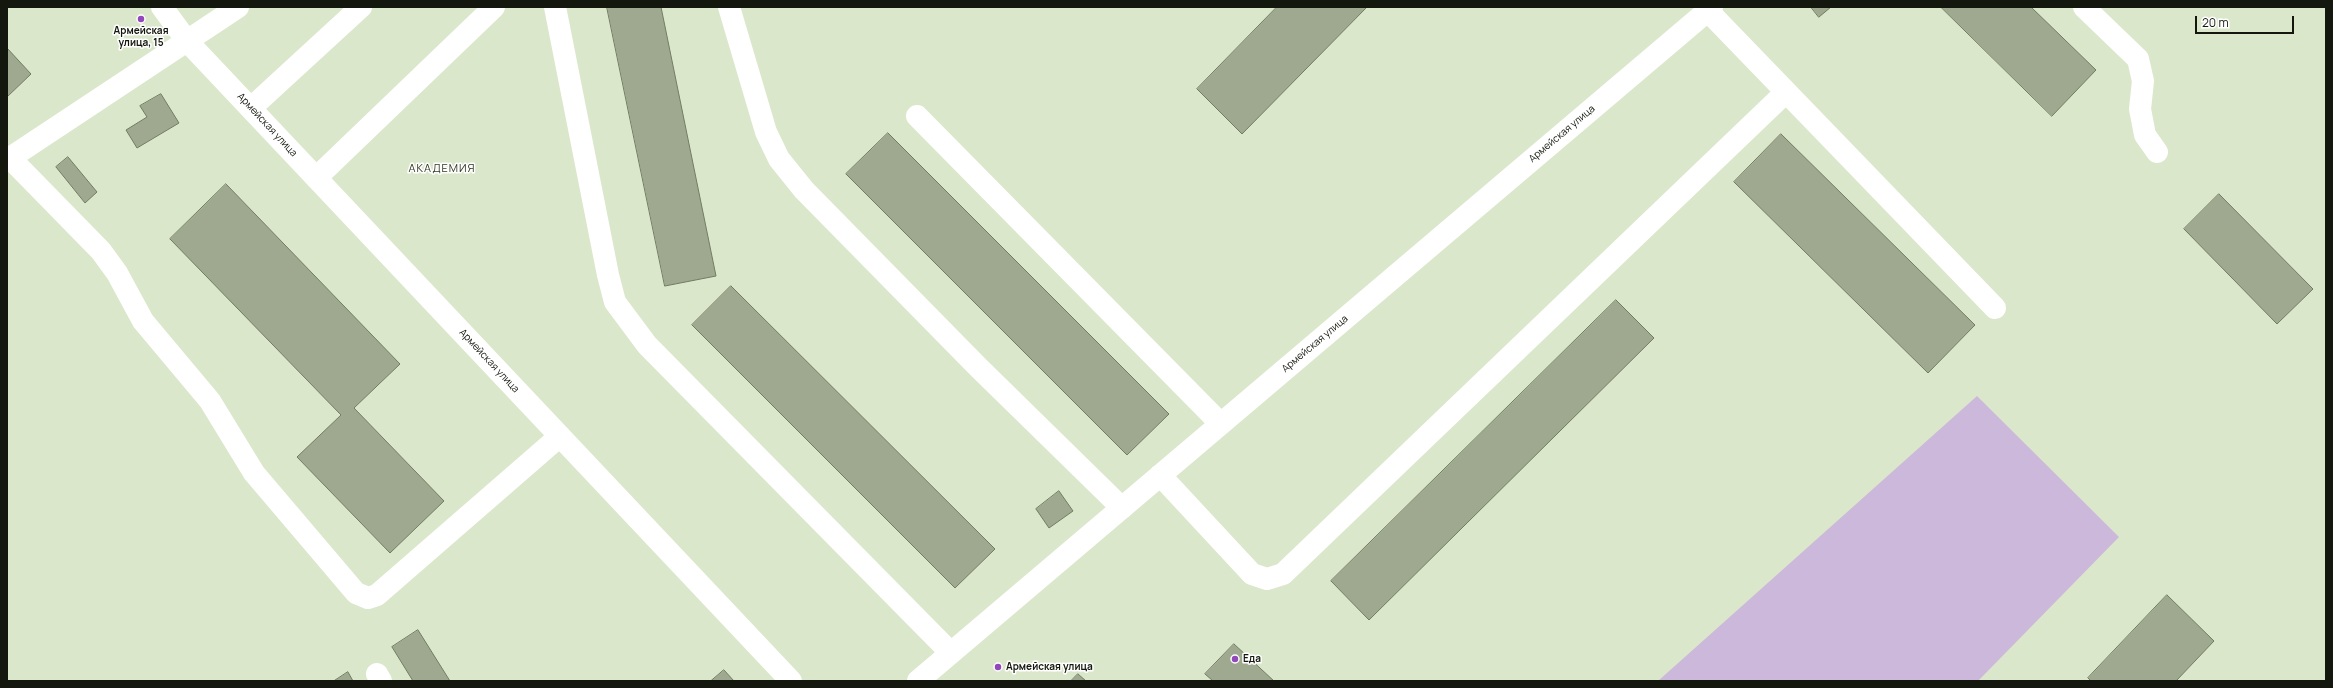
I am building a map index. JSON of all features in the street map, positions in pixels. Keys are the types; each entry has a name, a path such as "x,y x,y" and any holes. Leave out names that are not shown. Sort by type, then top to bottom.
{"street":[{"name":"Армейская улица","path":"162,7 187,41 791,681"},
{"path":"238,7 8,159 101,251 117,273 144,321 210,401 254,473 356,593 368,598 377,595 560,436"},
{"path":"251,108 361,7"},
{"path":"316,178 494,7"},
{"path":"555,7 608,275 615,302 647,345 951,653"},
{"path":"729,7 766,132 779,159 820,206 978,367 1122,508"},
{"path":"2084,7 2138,59 2143,81 2140,109 2145,135 2157,152"},
{"name":"Армейская улица","path":"918,681 1710,9"},
{"path":"1710,9 1786,92 1995,308"},
{"path":"1160,475 1252,574 1267,579 1283,574 1786,92"},
{"path":"917,116 1222,424"}],"shaded area":[{"path":"1977,396 2119,537 1978,681 1658,681"}],"building":[{"path":"607,7 661,7 716,276 665,286"},
{"path":"1277,7 1367,7 1242,134 1197,89"},
{"path":"1811,7 1831,7 1819,17"},
{"path":"1941,7 2031,7 2096,70 2052,116"},
{"path":"7,48 31,74 7,97"},
{"path":"161,94 179,123 137,148 126,130 147,117 140,106"},
{"path":"888,133 1169,414 1127,455 846,174"},
{"path":"1781,134 1975,325 1928,373 1734,182"},
{"path":"68,157 97,192 85,203 56,167"},
{"path":"226,184 400,364 354,408 444,501 390,553 297,457 341,415 170,239"},
{"path":"2219,194 2313,289 2277,324 2184,229"},
{"path":"731,286 995,549 955,588 692,325"},
{"path":"1616,300 1654,338 1369,620 1331,581"},
{"path":"1059,491 1073,511 1049,528 1036,509"},
{"path":"2167,595 2214,641 2176,681 2091,681 2088,678"},
{"path":"418,630 450,681 413,681 392,647"},
{"name":"Еда","path":"1234,644 1274,681 1213,681 1205,674"},
{"path":"724,670 734,681 711,681"},
{"path":"348,672 353,681 334,681"},
{"path":"1078,674 1086,681 1071,681"}],"place":[{"name":"Армейская улица, 15","path":"141,19"},
{"name":"Еда","path":"1235,659"},
{"name":"Армейская улица","path":"998,667"}],"district":[{"name":"АКАДЕМИЯ","path":"442,169"}]}
